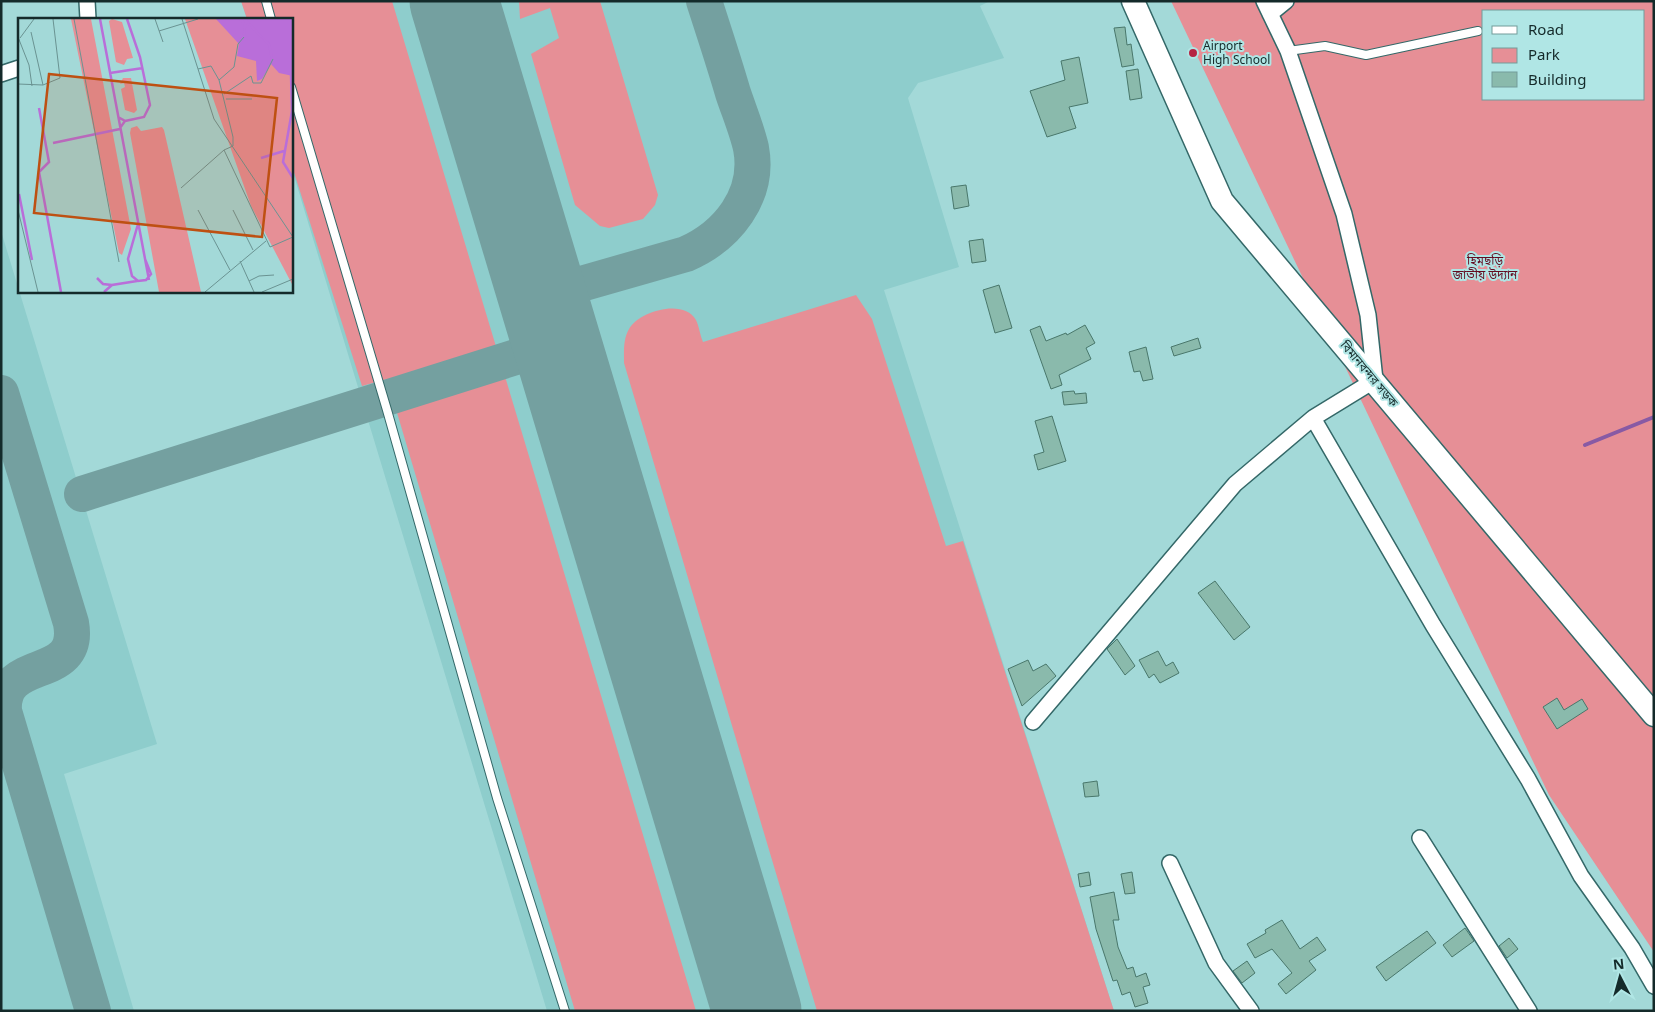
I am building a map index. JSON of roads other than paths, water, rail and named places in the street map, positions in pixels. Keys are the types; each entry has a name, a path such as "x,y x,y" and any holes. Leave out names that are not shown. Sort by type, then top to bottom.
{"street":[{"path":"87,1 88,18"},
{"name":"বিমানবন্দর সড়ক","path":"1133,1 1222,201 1375,380 1654,715"},
{"path":"1033,722 1235,484 1313,418 1375,380 1368,315 1344,214 1288,51 1267,7 1286,1"},
{"path":"1,74 18,68"},
{"path":"1313,418 1433,625 1528,779 1581,876 1632,948 1654,986"},
{"path":"1420,838 1529,1011"},
{"path":"1170,863 1216,963 1251,1011"}],"lane":[{"path":"266,1 271,18"},
{"path":"1288,51 1325,46 1366,55 1478,31"},
{"path":"292,90 387,410 497,798 565,1011"}],"waterway":[{"path":"1585,445 1654,417"}],"place":[{"name":"Airport High School","path":"1193,53"}],"park label":[{"name":"হিমছড়ি জাতীয় উদ্যান","path":"1485,268"}]}
